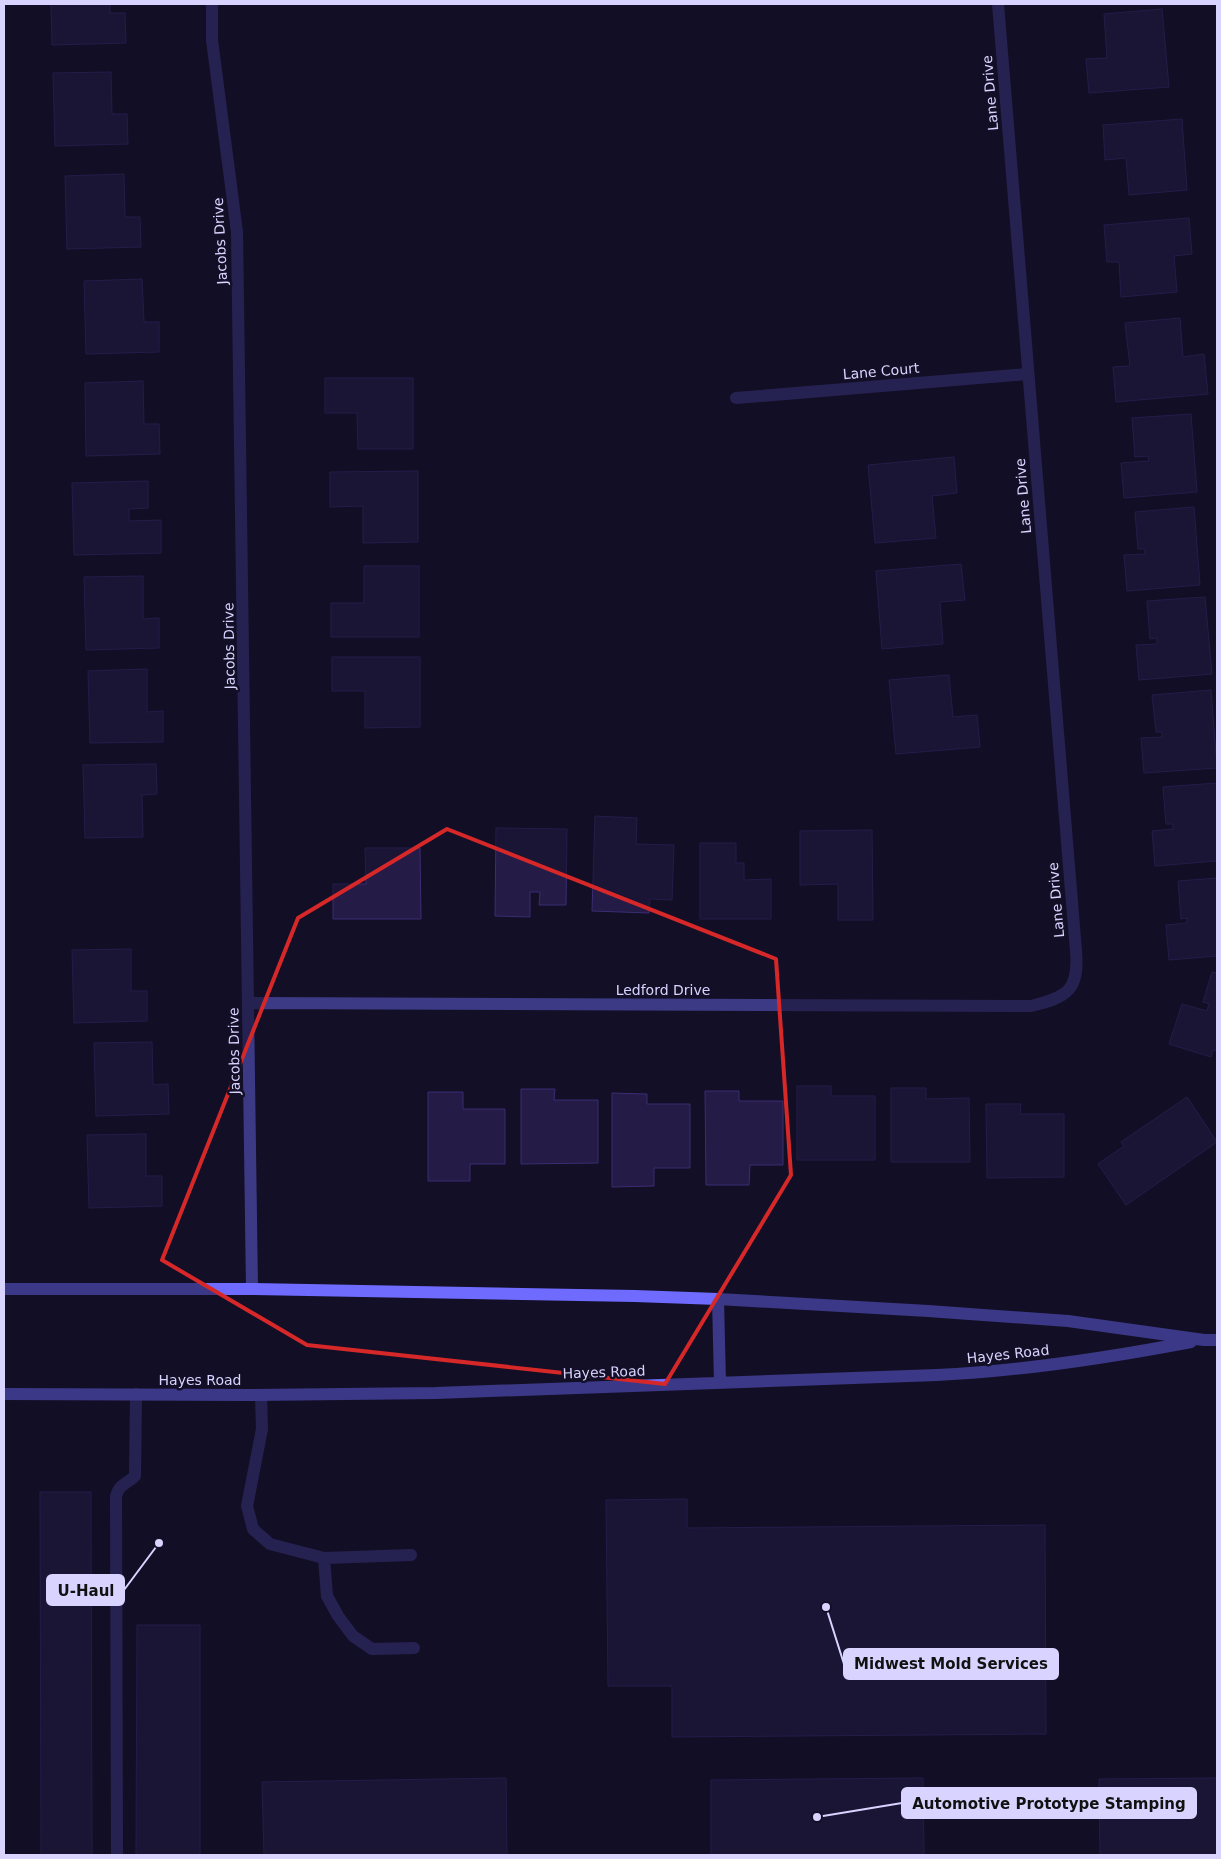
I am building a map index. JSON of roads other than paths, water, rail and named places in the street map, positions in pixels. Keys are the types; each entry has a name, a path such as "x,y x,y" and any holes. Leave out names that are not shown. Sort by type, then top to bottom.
{"street":[{"name":"Jacobs Drive","path":"212,4 212,40 237,232 252,1288"},
{"name":"Lane Drive","path":"998,4 1076,951 1077,967 1072,986"},
{"name":"Lane Court","path":"736,398 1028,374"},
{"name":"Ledford Drive","path":"248,1003 1031,1006 1056,1000 1072,986"},
{"name":"Hayes Road","path":"4,1290 252,1288 718,1299 1068,1321 1204,1340 1217,1340"},
{"path":"718,1299 720,1383"},
{"name":"Hayes Road","path":"4,1394 261,1395 446,1393 996,1372 1105,1358 1204,1340"},
{"path":"117,1855 116,1496 117,1489 121,1485 130,1482 135,1476 136,1394"},
{"path":"261,1395 262,1429 247,1506 253,1530 270,1544 324,1558 412,1555"},
{"path":"324,1558 327,1596 338,1616 353,1636 372,1649 414,1648"}],"place":[{"name":"U-Haul","path":"159,1543"},
{"name":"Midwest Mold Services","path":"826,1607"},
{"name":"Automotive Prototype Stamping","path":"817,1817"}]}
